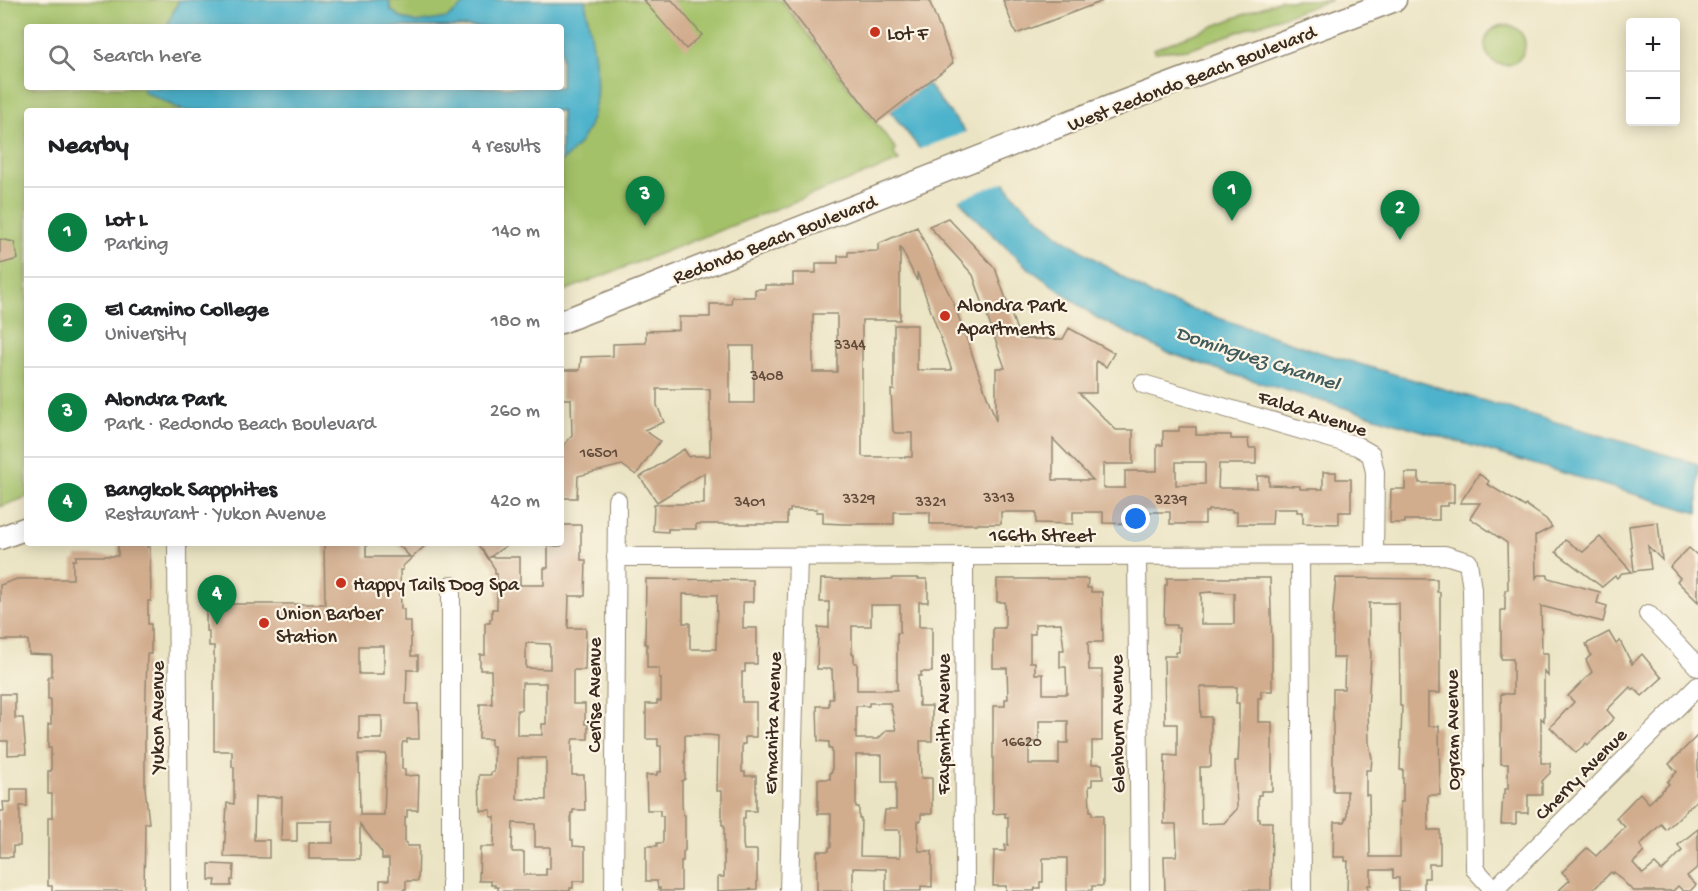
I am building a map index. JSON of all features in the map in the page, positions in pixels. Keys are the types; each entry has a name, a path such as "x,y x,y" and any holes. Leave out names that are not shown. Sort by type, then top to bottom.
{"main road":[{"name":"West Redondo Beach Boulevard","path":"988,154 1395,0"},
{"name":"Redondo Beach Boulevard","path":"564,321 988,154"},
{"path":"0,538 24,529"}],"street":[{"name":"Falda Avenue","path":"1143,384 1357,446 1371,454 1375,472 1374,555"},
{"name":"Cerise Avenue","path":"614,891 617,500"},
{"name":"Yukon Avenue","path":"177,546 179,891"},
{"path":"1300,555 1302,891"},
{"name":"166th Street","path":"616,557 1445,555 1468,562"},
{"name":"Faysmith Avenue","path":"964,556 965,891"},
{"name":"Glenburn Avenue","path":"1137,556 1140,891"},
{"name":"Ermanita Avenue","path":"789,891 798,557"},
{"name":"Ogram Avenue","path":"1468,562 1472,589 1475,869 1493,891"},
{"path":"451,891 452,585"},
{"path":"1648,614 1698,667"},
{"name":"Cherry Avenue","path":"1493,891 1698,686"}],"green space":[{"path":"0,0 781,0 896,149 894,154 899,161 564,291 564,108 24,108 24,498 0,507"},
{"path":"1281,0 1331,0 1188,49 1155,52 1154,49"},
{"path":"1505,25 1519,31 1525,45 1519,59 1505,65 1491,59 1485,45 1491,31"}],"water":[{"path":"179,0 389,0 391,10 402,18 416,23 447,18 470,0 585,0 596,65 595,107 589,127 578,145 564,159 564,108 178,108 143,90 564,90 564,24 167,24"},
{"name":"Dominguez Channel","path":"919,74 1017,199 1059,236 1151,295 1319,352 1698,464 1698,513 1241,377 1166,352 1097,318 1027,267 971,214 876,93"}],"pier":[{"path":"969,131 1007,181 957,200 917,150"}],"building":[{"path":"643,0 672,0 702,35 686,49"},
{"name":"Lot F","path":"783,0 929,0 953,63 877,122"},
{"path":"1003,0 1103,0 1103,1 1016,34"},
{"path":"948,218 995,268 1020,339 1063,339 1069,328 1114,353 1106,367 1096,361 1096,393 1079,393 1116,430 1133,430 1133,464 1103,464 1103,488 1125,488 1125,471 1157,471 1157,445 1163,445 1163,431 1179,431 1179,427 1196,427 1196,435 1231,435 1231,439 1248,439 1249,448 1256,448 1256,464 1219,464 1218,488 1257,488 1257,476 1269,476 1269,485 1323,489 1323,472 1336,472 1336,479 1351,479 1351,512 1339,512 1339,524 1303,523 1303,512 1297,512 1297,509 1273,509 1272,524 1237,524 1237,512 1208,510 1205,512 1205,524 1170,524 1170,512 1139,512 1139,524 1103,523 1103,512 1073,512 1073,524 1036,523 1036,512 1001,512 1001,524 930,524 930,512 894,512 894,524 843,524 823,523 823,512 816,512 817,509 790,509 790,512 787,512 787,524 696,524 696,529 653,531 654,504 704,504 704,473 657,502 640,477 684,449 689,457 710,456 710,389 657,389 657,405 664,422 644,430 660,441 636,475 622,465 578,476 577,498 564,498 564,445 572,436 571,399 564,399 564,370 580,370 581,357 613,356 613,344 646,343 646,331 679,330 679,317 710,317 710,304 731,304 732,297 755,297 755,289 765,289 765,285 793,285 793,273 816,273 816,263 838,263 838,256 848,256 848,252 878,251 878,244 917,227 954,304 996,421 996,368 1005,368 973,275 929,226","holes":["900,246 917,281 917,272 952,370 917,370 917,325 894,325 894,390 891,390 893,431 912,433 912,457 864,457 862,456 862,320 900,320","813,314 837,314 837,372 813,372","730,346 754,346 754,403 730,403","1053,439 1093,480 1053,480","1176,462 1205,462 1205,484 1176,485"]},
{"path":"0,239 14,242 18,259 0,264"},
{"path":"1405,473 1419,473 1419,483 1454,483 1454,503 1439,506 1439,520 1405,520 1405,523 1390,523 1391,489 1405,489"},
{"path":"1479,474 1489,481 1487,484 1525,507 1526,505 1546,519 1552,527 1535,536 1536,578 1538,575 1548,575 1548,578 1600,592 1597,603 1607,606 1603,622 1541,606 1542,653 1548,653 1548,676 1544,671 1541,763 1550,763 1550,773 1542,781 1542,795 1528,795 1528,813 1516,813 1516,824 1501,824 1503,795 1505,795 1505,789 1508,789 1508,764 1501,764 1501,694 1513,694 1513,659 1501,659 1501,610 1505,610 1505,590 1508,590 1507,543 1470,518 1480,503 1460,503"},
{"path":"1658,522 1662,560 1648,546 1651,569 1634,571 1629,526"},
{"path":"564,525 581,525 581,560 586,560 585,596 569,596 568,628 586,628 585,670 573,670 573,704 585,704 588,739 573,739 572,742 572,775 584,775 585,810 573,810 571,813 573,846 585,847 585,881 573,881 573,888 570,888 570,891 498,891 498,887 491,885 491,881 479,881 480,847 494,847 495,817 491,817 491,810 480,810 479,775 491,775 491,772 494,772 494,746 491,746 491,739 479,739 480,704 492,704 491,670 480,670 480,655 485,655 485,623 490,623 492,619 492,609 497,609 497,574 480,546 506,546 490,557 520,557 520,585 544,585 544,568 548,568 548,546 564,546","holes":["526,643 550,644 550,669 526,668","522,683 546,683 546,724 542,724 542,735 517,735 517,710 522,710","518,758 546,758 546,800 517,799","513,823 535,824 535,847 550,847 550,869 546,869 546,875 524,875 524,852 512,852"]},
{"path":"1600,537 1632,572 1622,573 1617,578 1615,576 1602,587 1556,552 1565,540 1583,552"},
{"path":"118,546 150,547 151,601 148,601 148,624 151,624 151,654 147,654 145,729 145,788 149,823 145,823 144,891 52,891 52,886 48,886 48,818 52,818 52,794 48,794 48,771 51,771 48,725 51,725 51,700 48,700 48,677 52,677 52,655 29,654 28,640 0,640 0,585 17,579 73,579 73,560 76,560 76,556 118,556"},
{"path":"324,546 366,546 366,557 410,557 400,546 425,546 403,566 403,570 400,570 401,609 404,609 404,621 411,621 411,656 418,656 418,670 407,670 406,704 418,704 419,739 407,739 407,742 403,742 402,769 405,769 405,776 419,775 418,810 407,810 407,817 405,817 405,843 407,846 419,846 418,881 406,881 404,891 380,891 380,880 389,880 389,859 382,859 382,853 360,824 360,859 309,859 309,843 333,843 333,821 297,821 297,841 281,841 282,797 255,797 254,840 269,840 269,858 224,857 227,803 234,804 234,767 232,767 232,751 214,751 214,646 209,646 209,631 206,631 206,604 325,604","holes":["359,646 384,646 384,674 359,674","359,716 382,716 382,739 359,739","359,754 386,754 384,815 360,815"]},
{"path":"1689,548 1698,556 1698,602 1677,581 1680,578 1670,567"},
{"path":"918,578 926,579 928,583 928,602 919,602 919,627 932,627 932,672 921,672 921,676 918,676 919,706 932,706 932,741 920,741 921,778 932,778 932,814 921,814 921,821 918,821 918,845 919,851 932,851 932,887 921,886 921,891 886,891 886,869 853,868 853,891 817,891 817,851 829,851 831,847 831,814 818,814 818,779 830,779 832,749 829,749 829,742 818,741 817,706 829,706 829,699 833,699 832,669 817,669 818,627 829,628 829,602 820,602 821,579","holes":["871,605 900,605 900,633 897,633 897,690 857,690 857,663 854,663 854,654 852,654 852,626 871,626","869,703 890,703 896,730 887,730 878,739 856,739 856,706 869,706","856,755 882,755 882,782 896,782 896,810 885,810 883,830 900,830 900,857 860,856 861,818 859,818 859,807 856,807"]},
{"path":"1167,578 1270,578 1272,691 1261,691 1261,698 1258,698 1258,722 1272,722 1272,791 1261,791 1261,795 1258,795 1258,819 1260,822 1272,822 1271,890 1165,891 1164,856 1176,856 1177,849 1176,824 1164,824 1165,755 1177,756 1177,724 1165,724 1164,656 1176,656 1176,652 1179,652 1179,628 1176,628 1176,625 1164,625 1165,585 1167,585","holes":["1201,593 1234,593 1234,624 1201,624","1200,687 1237,687 1236,703 1239,703 1238,761 1235,761 1237,809 1224,823 1201,824 1200,767 1211,767 1211,717 1201,717"]},
{"path":"1336,578 1437,579 1437,592 1440,592 1440,693 1428,693 1428,726 1439,726 1440,795 1428,795 1428,830 1440,830 1440,864 1429,864 1429,878 1424,878 1424,891 1399,891 1399,878 1393,878 1393,870 1371,870 1371,885 1368,885 1368,891 1347,891 1348,861 1345,861 1345,857 1333,857 1334,822 1345,822 1347,818 1347,791 1333,791 1333,689 1344,689 1345,658 1333,658","holes":["1369,603 1399,603 1400,706 1402,706 1400,770 1403,770 1403,802 1400,802 1400,857 1370,857 1369,795 1366,795 1366,770 1371,770 1372,758 1368,709 1371,654"]},
{"path":"646,579 753,580 753,602 743,602 743,628 757,628 757,664 745,664 745,672 742,672 742,702 756,702 756,737 745,737 745,744 742,744 742,772 745,772 745,776 756,776 756,811 745,811 743,844 744,850 757,850 757,889 718,891 718,877 724,877 722,791 717,791 718,736 708,735 685,735 685,779 682,781 682,804 683,815 685,815 685,850 683,861 681,861 681,891 660,891 657,881 646,881 646,846 657,846 657,843 662,843 663,816 660,816 660,810 647,810 646,775 657,775 657,772 661,772 661,746 658,746 658,739 646,739 646,704 657,704 657,701 661,701 661,678 659,678 659,668 647,668 647,644 645,644","holes":["683,594 717,595 716,649 690,649 690,623 683,623"]},
{"path":"997,579 1088,579 1087,588 1091,588 1091,592 1102,592 1103,642 1088,642 1089,670 1102,670 1102,741 1092,741 1092,764 1102,764 1103,779 1092,779 1092,786 1089,786 1090,811 1092,815 1103,815 1103,886 1092,886 1092,890 1067,891 1067,858 1043,858 1043,882 1040,882 1040,888 1035,888 1034,891 1006,891 1006,886 993,886 994,851 1005,851 1005,845 1008,845 1008,817 1005,817 1005,813 993,814 993,706 1005,706 1005,699 1008,699 1007,668 993,668 993,628 1005,628 1005,602 997,602","holes":["1061,623 1064,650 1060,650 1060,667 1066,667 1067,694 1043,694 1043,674 1035,674 1035,662 1030,662 1030,634 1035,634 1035,624","1039,721 1068,721 1068,743 1059,743 1059,764 1029,764 1029,742 1039,742"]},
{"path":"1609,632 1616,644 1620,641 1632,664 1642,654 1662,678 1642,696 1630,687 1607,710 1614,718 1588,745 1586,743 1576,753 1550,727 1574,702 1568,696 1592,672 1586,660 1591,655 1586,644"},
{"path":"0,694 15,694 15,718 23,718 26,754 8,755 8,741 0,741"},
{"path":"1698,735 1698,799 1666,830 1661,824 1640,845 1644,852 1633,863 1643,874 1655,864 1662,871 1682,851 1678,845 1698,829 1698,867 1687,876 1696,885 1690,891 1683,891 1678,886 1673,891 1633,891 1614,872 1613,874 1611,872 1592,891 1558,891 1570,880 1562,872 1587,848 1596,856 1625,827 1616,818 1640,793 1649,803 1669,784 1667,782 1677,772 1669,764"},
{"path":"11,789 27,789 27,806 20,806 20,846 13,846 13,857 0,857 0,811 4,811 3,802 11,802"},
{"path":"209,864 234,865 231,886 215,886 216,880 209,880"}],"place":[{"name":"Lot F","path":"875,32"},
{"name":"Lot L","path":"1232,221"},
{"name":"Alondra Park","path":"645,226"},
{"name":"El Camino College","path":"1400,240"},
{"name":"Alondra Park Apartments","path":"945,316"},
{"name":"Happy Tails Dog Spa","path":"341,583"},
{"name":"Union Barber Station","path":"264,623"},
{"name":"Bangkok Sapphites","path":"217,625"}]}
